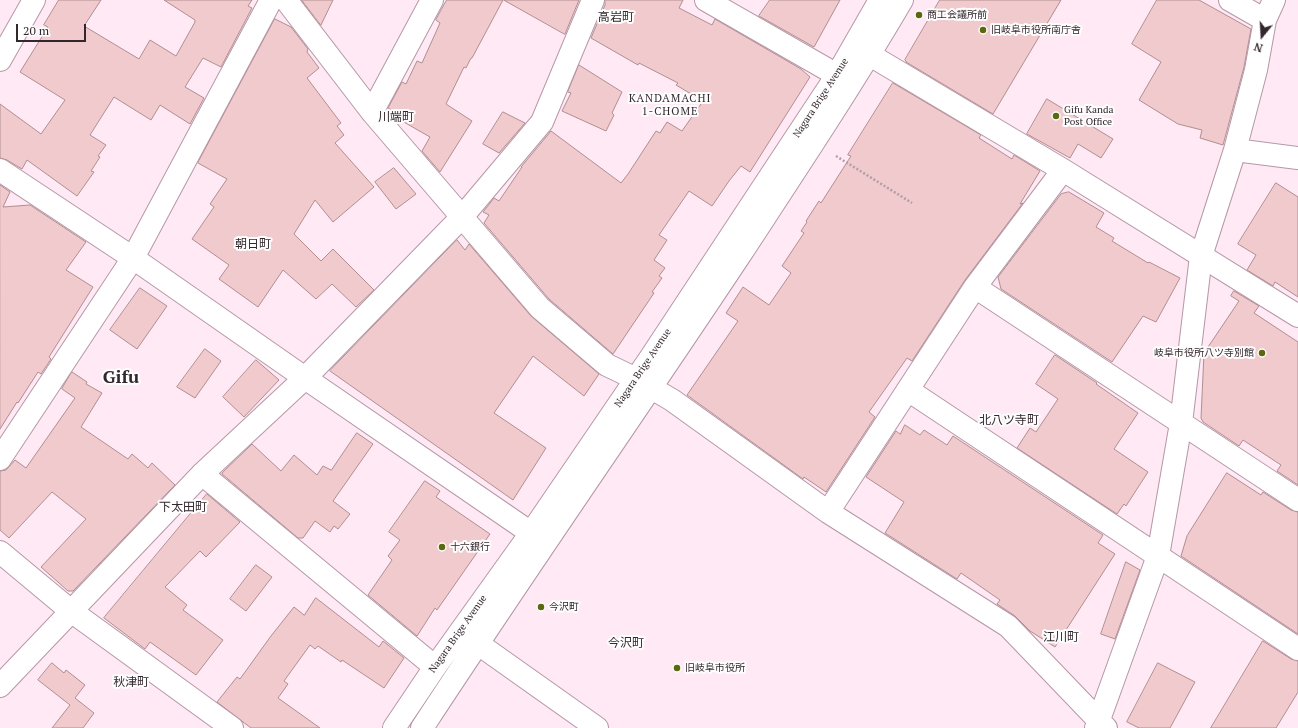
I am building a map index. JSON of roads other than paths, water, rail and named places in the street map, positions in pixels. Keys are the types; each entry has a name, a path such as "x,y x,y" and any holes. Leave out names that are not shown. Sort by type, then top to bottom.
{"main road":[{"path":"0,60 34,0"},
{"path":"0,459 133,258 271,0"},
{"path":"286,0 372,112 540,308 606,365 644,383 672,400 828,512 1008,626 1100,726 1158,556 1181,423 1201,256 1235,150 1256,70 1265,20 1274,0"},
{"path":"372,112 432,0"},
{"path":"0,686 202,474 304,378 462,216 542,122 593,0"},
{"path":"706,0 837,75"},
{"name":"Nagara Brige Avenue","path":"422,728 644,383 837,75 880,0"},
{"name":"Nagara Brige Avenue","path":"394,728 435,667 531,533 644,383 810,149 870,55 902,0"},
{"path":"1230,0 1265,20"},
{"path":"870,55 1063,170 1298,316"},
{"path":"1235,150 1298,158"},
{"path":"0,170 133,258 304,378 531,533"},
{"path":"828,512 974,287 1063,170"},
{"path":"974,287 1298,500"},
{"path":"908,390 1298,649"},
{"path":"202,474 435,667"},
{"path":"0,552 71,611 232,728"},
{"path":"477,643 597,728"}],"place":[{"name":"商工会議所前","path":"919,15"},
{"name":"旧岐阜市役所南庁舎","path":"983,30"},
{"name":"Gifu Kanda Post Office","path":"1056,116"},
{"name":"岐阜市役所八ツ寺別館","path":"1262,353"},
{"name":"十六銀行","path":"442,547"},
{"name":"今沢町","path":"541,607"},
{"name":"旧岐阜市役所","path":"677,668"}],"district":[{"name":"高岩町","path":"616,18"},
{"name":"KANDAMACHI 1-CHOME","path":"670,105"},
{"name":"川端町","path":"396,118"},
{"name":"朝日町","path":"253,245"},
{"name":"Gifu","path":"121,378"},
{"name":"北八ツ寺町","path":"1009,421"},
{"name":"下太田町","path":"183,508"},
{"name":"江川町","path":"1061,638"},
{"name":"今沢町","path":"626,644"},
{"name":"秋津町","path":"131,683"}]}
